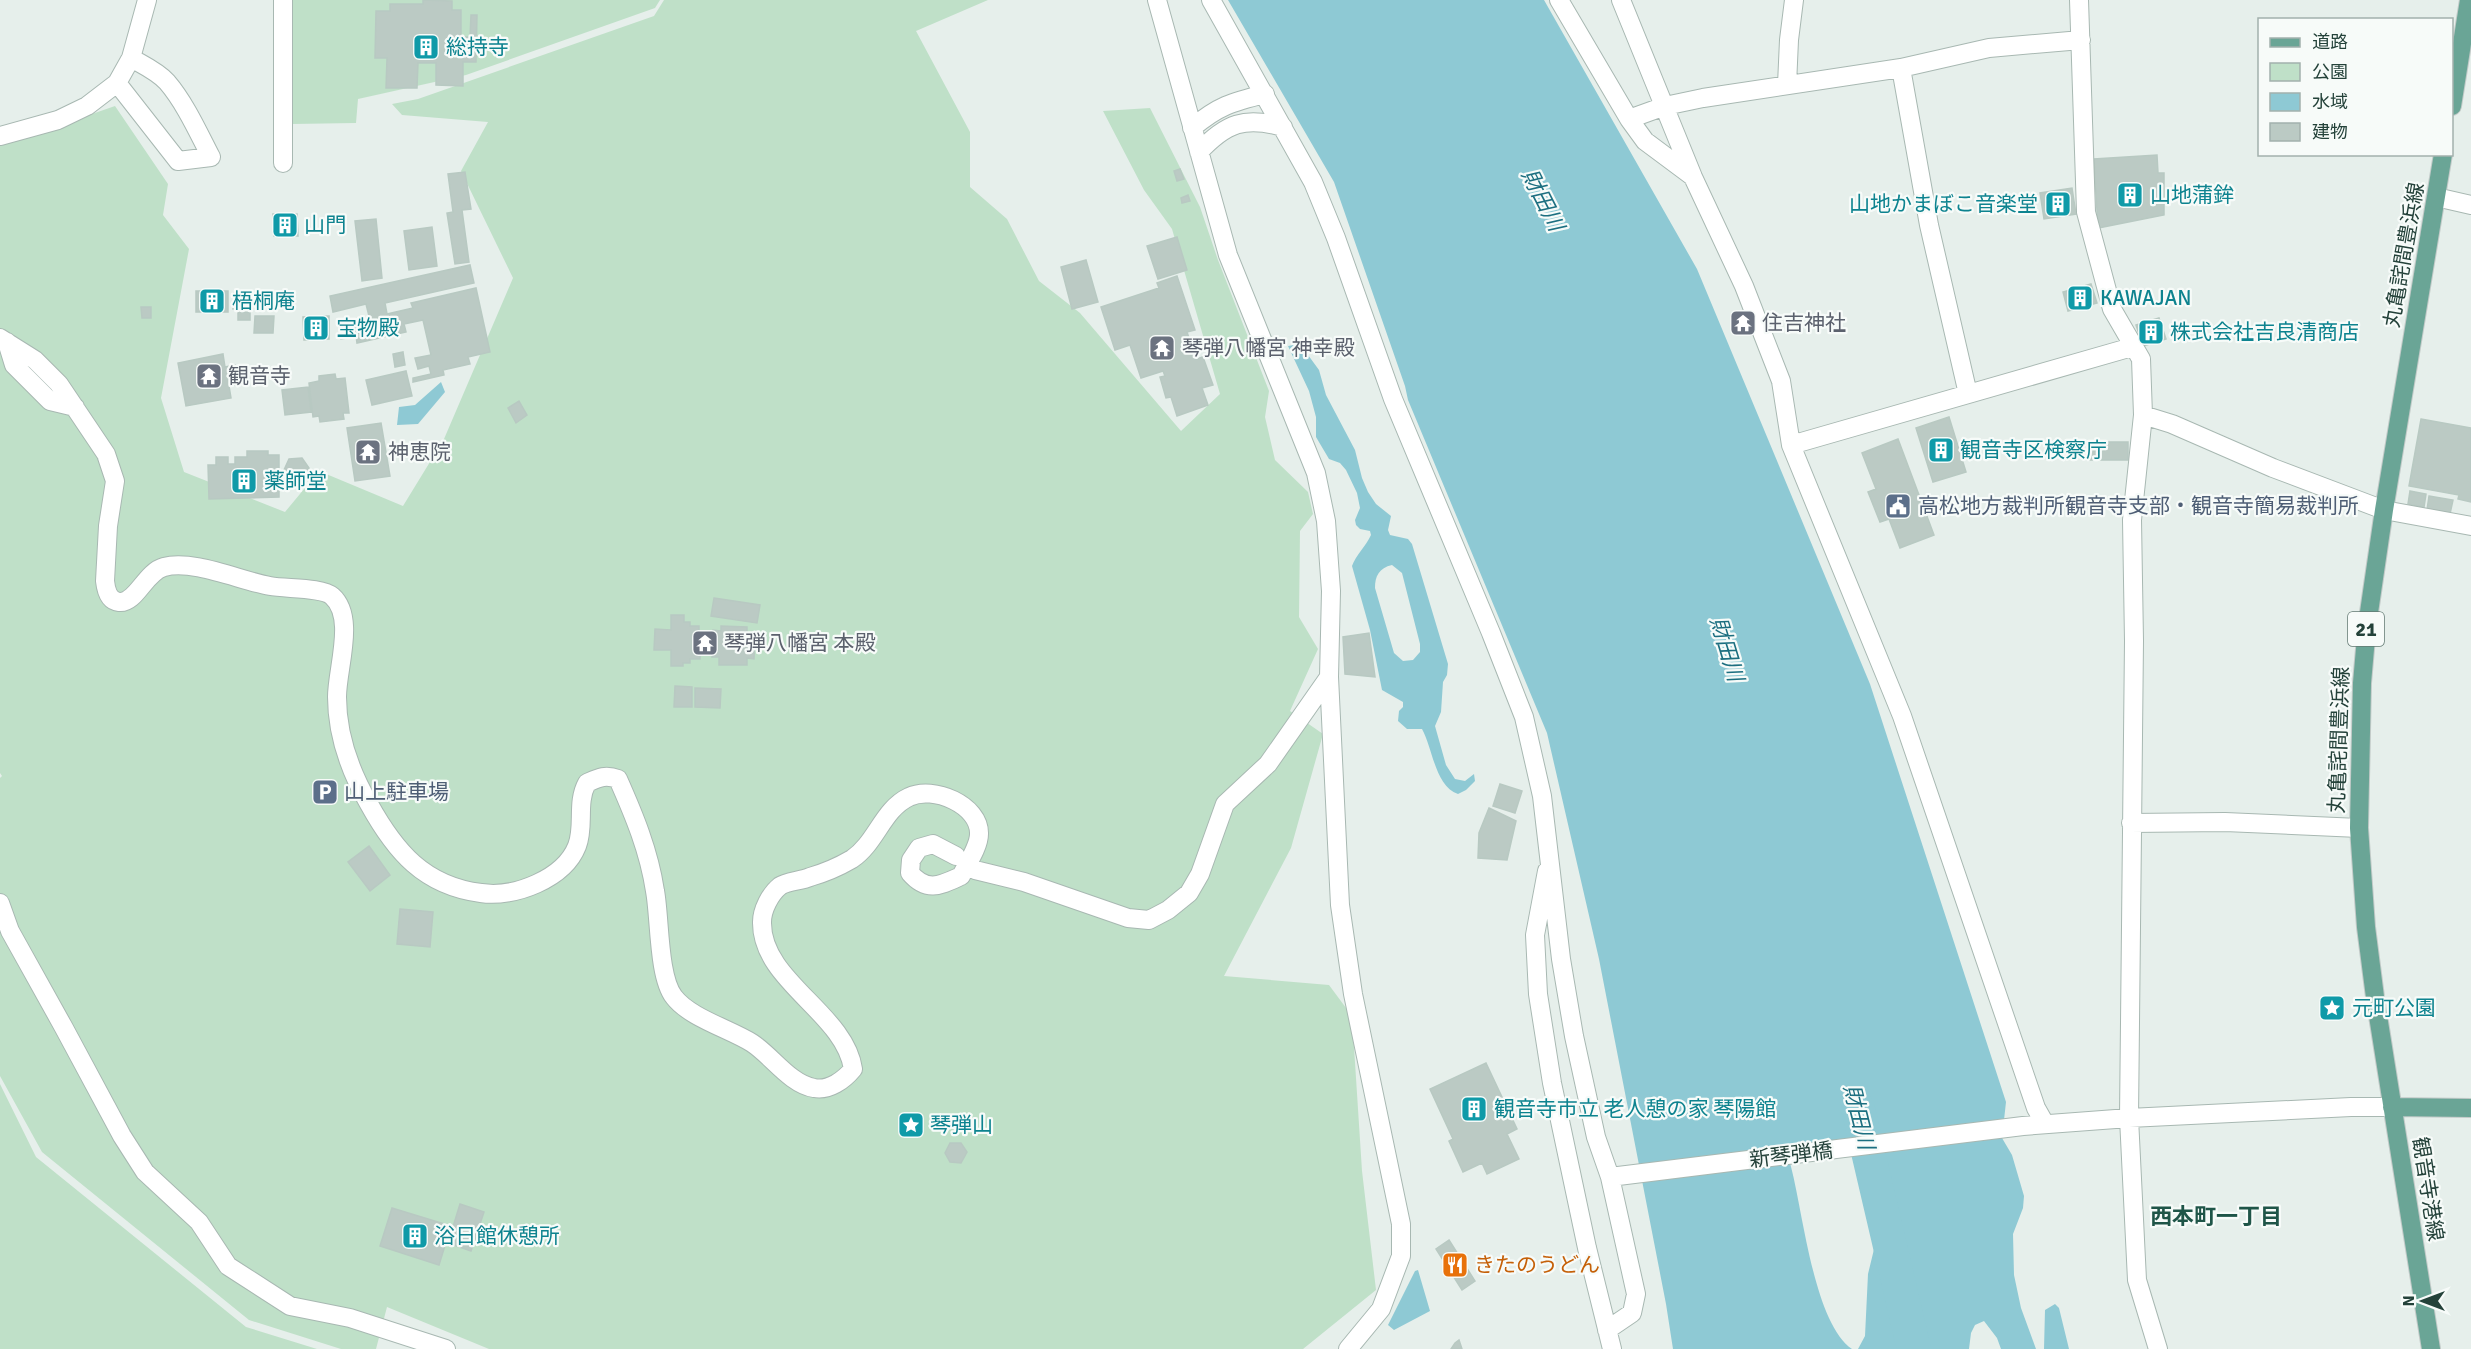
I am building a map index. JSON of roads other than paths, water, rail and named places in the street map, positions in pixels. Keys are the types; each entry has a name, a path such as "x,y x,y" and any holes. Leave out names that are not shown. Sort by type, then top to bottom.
{"main road":[{"path":"2453,94 2469,0"},
{"name":"丸亀詫間豊浜線","path":"2392,1107 2366,927 2359,828 2362,683 2367,626 2384,510 2443,156"},
{"path":"2392,1107 2471,1108"},
{"name":"観音寺港線","path":"2392,1107 2431,1349"}],"street":[{"path":"0,136 68,116 87,106 117,83 131,58 147,0"},
{"path":"283,0 283,163"},
{"path":"1157,0 1228,255 1316,473 1326,521 1329,568 1329,677 1340,905 1353,994 1401,1224 1401,1256 1381,1309 1348,1349"},
{"path":"1211,0 1313,182 1336,237 1393,399 1524,717 1542,796 1561,959 1574,1036 1596,1137 1610,1177 1636,1294 1632,1313 1607,1330"},
{"path":"1559,0 1629,119 1645,141 1693,177"},
{"path":"1621,0 1693,177 1744,286 1781,381 1791,445 1902,716 2036,1108 2045,1124"},
{"path":"1787,85 1794,0"},
{"path":"2079,0 2086,212 2112,309 2141,359 2143,415 2132,520 2134,640 2129,1118 2138,1280 2158,1349"},
{"path":"1629,119 1665,106 1901,68 1989,48 2081,40"},
{"path":"117,83 178,161 211,157 197,130 166,82 151,69 131,58"},
{"path":"1901,68 1929,225 1968,394"},
{"path":"1192,128 1229,102 1265,94"},
{"path":"1199,152 1212,138 1229,126 1263,121 1283,127"},
{"path":"2436,197 2471,205"},
{"path":"3,340 35,360 59,384 106,454 115,481 108,526 105,582 106,590 113,600 119,602 131,598 154,571 174,566 206,570 279,588 330,594 339,602 344,619 337,697 347,757 358,784 384,833 418,869 442,883 465,891 502,894 540,881 560,869 578,845 581,800 586,783 600,776 618,779 638,825 655,889 662,961 674,997 685,1007 750,1042 801,1084 814,1088 826,1088 846,1077 853,1069 848,1047 775,964 767,945 762,922 767,902 781,885 810,878 849,860 866,849 897,804 911,795 932,794 963,805 976,819 980,835 961,876 933,886 918,882 910,873 911,860 920,848 933,844 956,856"},
{"path":"1791,445 2132,347"},
{"path":"2143,415 2172,424 2273,468 2384,510 2471,526"},
{"path":"975,870 1024,882 1128,918 1149,920 1168,910 1189,893 1200,874 1225,804 1268,764 1329,677"},
{"path":"2131,823 2225,822 2359,828"},
{"path":"1550,856 1540,899 1535,935 1538,994 1552,1083 1612,1349"},
{"path":"0,903 10,931 122,1136 146,1172 199,1222 228,1266 290,1306 350,1318 446,1349"},
{"name":"新琴弾橋","path":"1610,1177 2045,1124 2350,1107 2392,1107"}],"water":[{"path":"1228,0 1544,0 1697,269 1870,684 2006,1102 2002,1138 2012,1155 2024,1196 2023,1208 2013,1234 2014,1275 2021,1308 2036,1349 2001,1349 1997,1338 1984,1321 1975,1325 1971,1333 1969,1349 1858,1349 1865,1336 1868,1274 1884,1208 1880,1153 1790,1163 1819,1290 1828,1315 1839,1335 1852,1349 1673,1349 1599,959 1547,733 1408,400 1334,182"},
{"path":"1300,344 1319,370 1326,395 1355,450 1368,492 1376,504 1391,516 1388,530 1390,535 1408,539 1412,544 1448,664 1447,675 1443,682 1441,712 1435,726 1446,765 1455,779 1465,781 1474,774 1475,781 1458,794 1450,790 1439,775 1422,729 1407,729 1398,721 1403,702 1382,690 1370,630 1352,566 1371,535 1370,531 1360,529 1356,525 1355,520 1360,508 1357,493 1346,470 1340,463 1329,459 1316,437 1316,417 1309,391 1288,346","holes":["1392,565 1402,573 1420,644 1420,652 1413,660 1403,661 1394,653 1375,588 1377,576 1384,568"]},
{"path":"441,382 445,392 418,424 397,425 399,407 415,405"},
{"path":"1418,1270 1430,1311 1394,1330 1388,1325 1415,1271"},
{"path":"2055,1304 2059,1308 2069,1349 2044,1349 2045,1310"}],"waterway":[{"name":"財田川","path":"1858,1109 1914,1349"}],"place":[{"name":"総持寺","path":"426,47"},
{"name":"山地蒲鉾","path":"2130,195"},
{"name":"山地かまぼこ音楽堂","path":"2058,204"},
{"name":"山門","path":"285,225"},
{"name":"KAWAJAN","path":"2080,298"},
{"name":"梧桐庵","path":"212,301"},
{"name":"住吉神社","path":"1743,323"},
{"name":"宝物殿","path":"316,328"},
{"name":"株式会社吉良清商店","path":"2151,332"},
{"name":"琴弾八幡宮 神幸殿","path":"1162,348"},
{"name":"観音寺","path":"209,376"},
{"name":"観音寺区検察庁","path":"1941,450"},
{"name":"神恵院","path":"368,452"},
{"name":"薬師堂","path":"244,481"},
{"name":"高松地方裁判所観音寺支部・観音寺簡易裁判所","path":"1898,506"},
{"name":"琴弾八幡宮 本殿","path":"705,643"},
{"name":"山上駐車場","path":"325,792"},
{"name":"元町公園","path":"2332,1008"},
{"name":"観音寺市立 老人憩の家 琴陽館","path":"1474,1109"},
{"name":"琴弾山","path":"911,1125"},
{"name":"浴日館休憩所","path":"415,1236"},
{"name":"きたのうどん","path":"1455,1265"}],"district":[{"name":"西本町一丁目","path":"2216,1216"}]}
